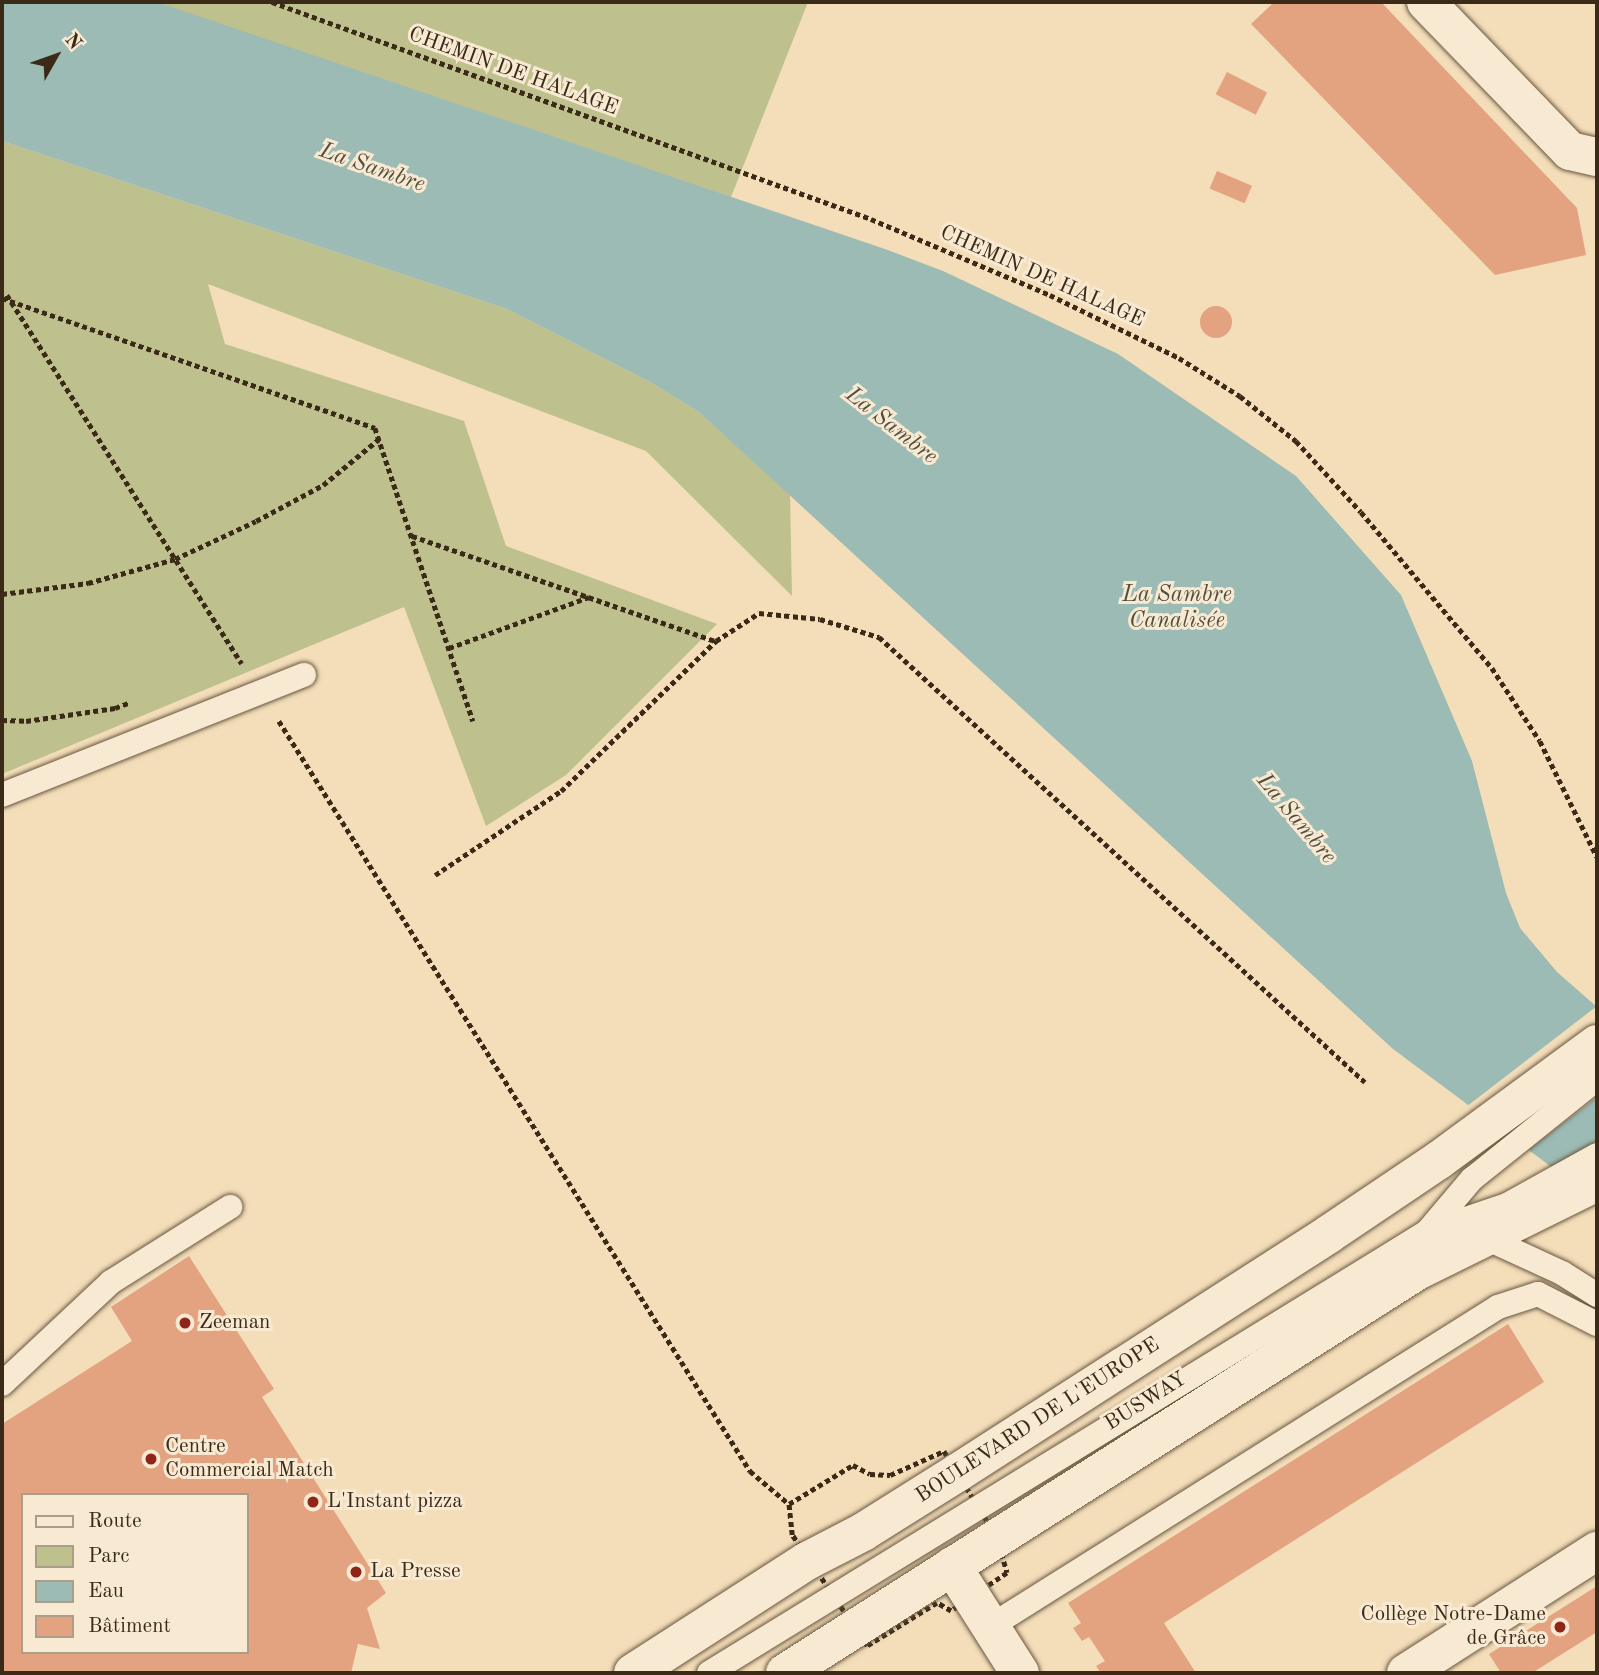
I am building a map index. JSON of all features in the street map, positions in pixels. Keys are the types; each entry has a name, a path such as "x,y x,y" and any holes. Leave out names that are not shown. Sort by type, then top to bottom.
{"main road":[{"path":"1426,2 1570,151 1597,157"},
{"name":"BOULEVARD DE L'EUROPE","path":"634,1673 807,1561 863,1532 957,1473 1439,1160 1597,1044"},
{"path":"785,1673 1417,1271 1486,1238 1518,1211 1597,1182"},
{"path":"1406,1673 1597,1551"},
{"path":"953,1566 1020,1673"}],"lane":[{"path":"2,796 304,675"},
{"path":"1427,1232 1472,1179 1597,1079"},
{"path":"1427,1232 1518,1211 1597,1155"},
{"path":"2,1384 111,1282 230,1207"},
{"path":"1427,1232 1486,1238 1562,1273 1597,1294"},
{"name":"BUSWAY","path":"709,1673 1427,1232"},
{"path":"991,1626 1498,1307 1538,1294 1597,1324"}],"path":[{"name":"CHEMIN DE HALAGE","path":"272,2 871,219 1050,295 1179,358 1240,396 1296,442 1361,512 1492,668 1540,741 1597,857"},
{"path":"8,295 750,1471 789,1504"},
{"path":"2,299 376,428 472,721"},
{"path":"2,594 88,583 175,559 256,521 323,485 379,439"},
{"path":"411,536 716,641"},
{"path":"449,648 589,597"},
{"path":"435,875 561,791 716,641 759,613 820,619 879,637 1365,1082"},
{"path":"226,664 239,659"},
{"path":"2,720 26,721 115,708 140,698"}],"green space":[{"path":"154,2 808,2 731,197"},
{"path":"2,141 507,309 650,382 699,412 790,494 792,596 646,451 208,284 225,344 464,421 506,546 717,624 566,775 486,826 404,607 2,774"}],"water":[{"name":"La Sambre Canalisée","path":"2,2 157,2 885,249 943,271 1118,354 1296,476 1401,595 1472,761 1506,893 1520,928 1557,972 1597,1007 1597,1201 1393,1049 699,412 650,382 507,309 2,141"}],"pier":[{"path":"1597,1006 1597,1097 1527,1151 1466,1107"}],"building":[{"path":"1274,2 1381,2 1577,208 1586,255 1495,275 1251,24"},
{"path":"1227,72 1267,92 1256,115 1216,94"},
{"path":"1217,171 1252,186 1245,203 1210,188"},
{"path":"1216,306 1227,311 1232,322 1227,333 1216,338 1205,333 1200,322 1205,311"},
{"name":"Centre Commercial Match","path":"189,1256 274,1389 262,1397 386,1593 367,1608 380,1649 358,1644 351,1673 2,1673 2,1424 132,1341 111,1307"},
{"path":"1508,1324 1544,1382 1164,1623 1196,1673 1101,1673 1096,1666 1105,1661 1089,1637 1082,1641 1073,1628 1081,1623 1068,1603"},
{"name":"Collège Notre-Dame de Grâce","path":"1597,1586 1597,1632 1532,1673 1501,1673 1489,1654"}],"place":[{"name":"Zeeman","path":"185,1323"},
{"name":"Centre Commercial Match","path":"151,1459"},
{"name":"L'Instant pizza","path":"313,1502"},
{"name":"La Presse","path":"356,1572"},
{"name":"Collège Notre-Dame de Grâce","path":"1560,1627"}],"water label":[{"name":"La Sambre","path":"372,168"},
{"name":"La Sambre","path":"891,426"},
{"name":"La Sambre","path":"1296,819"}]}
